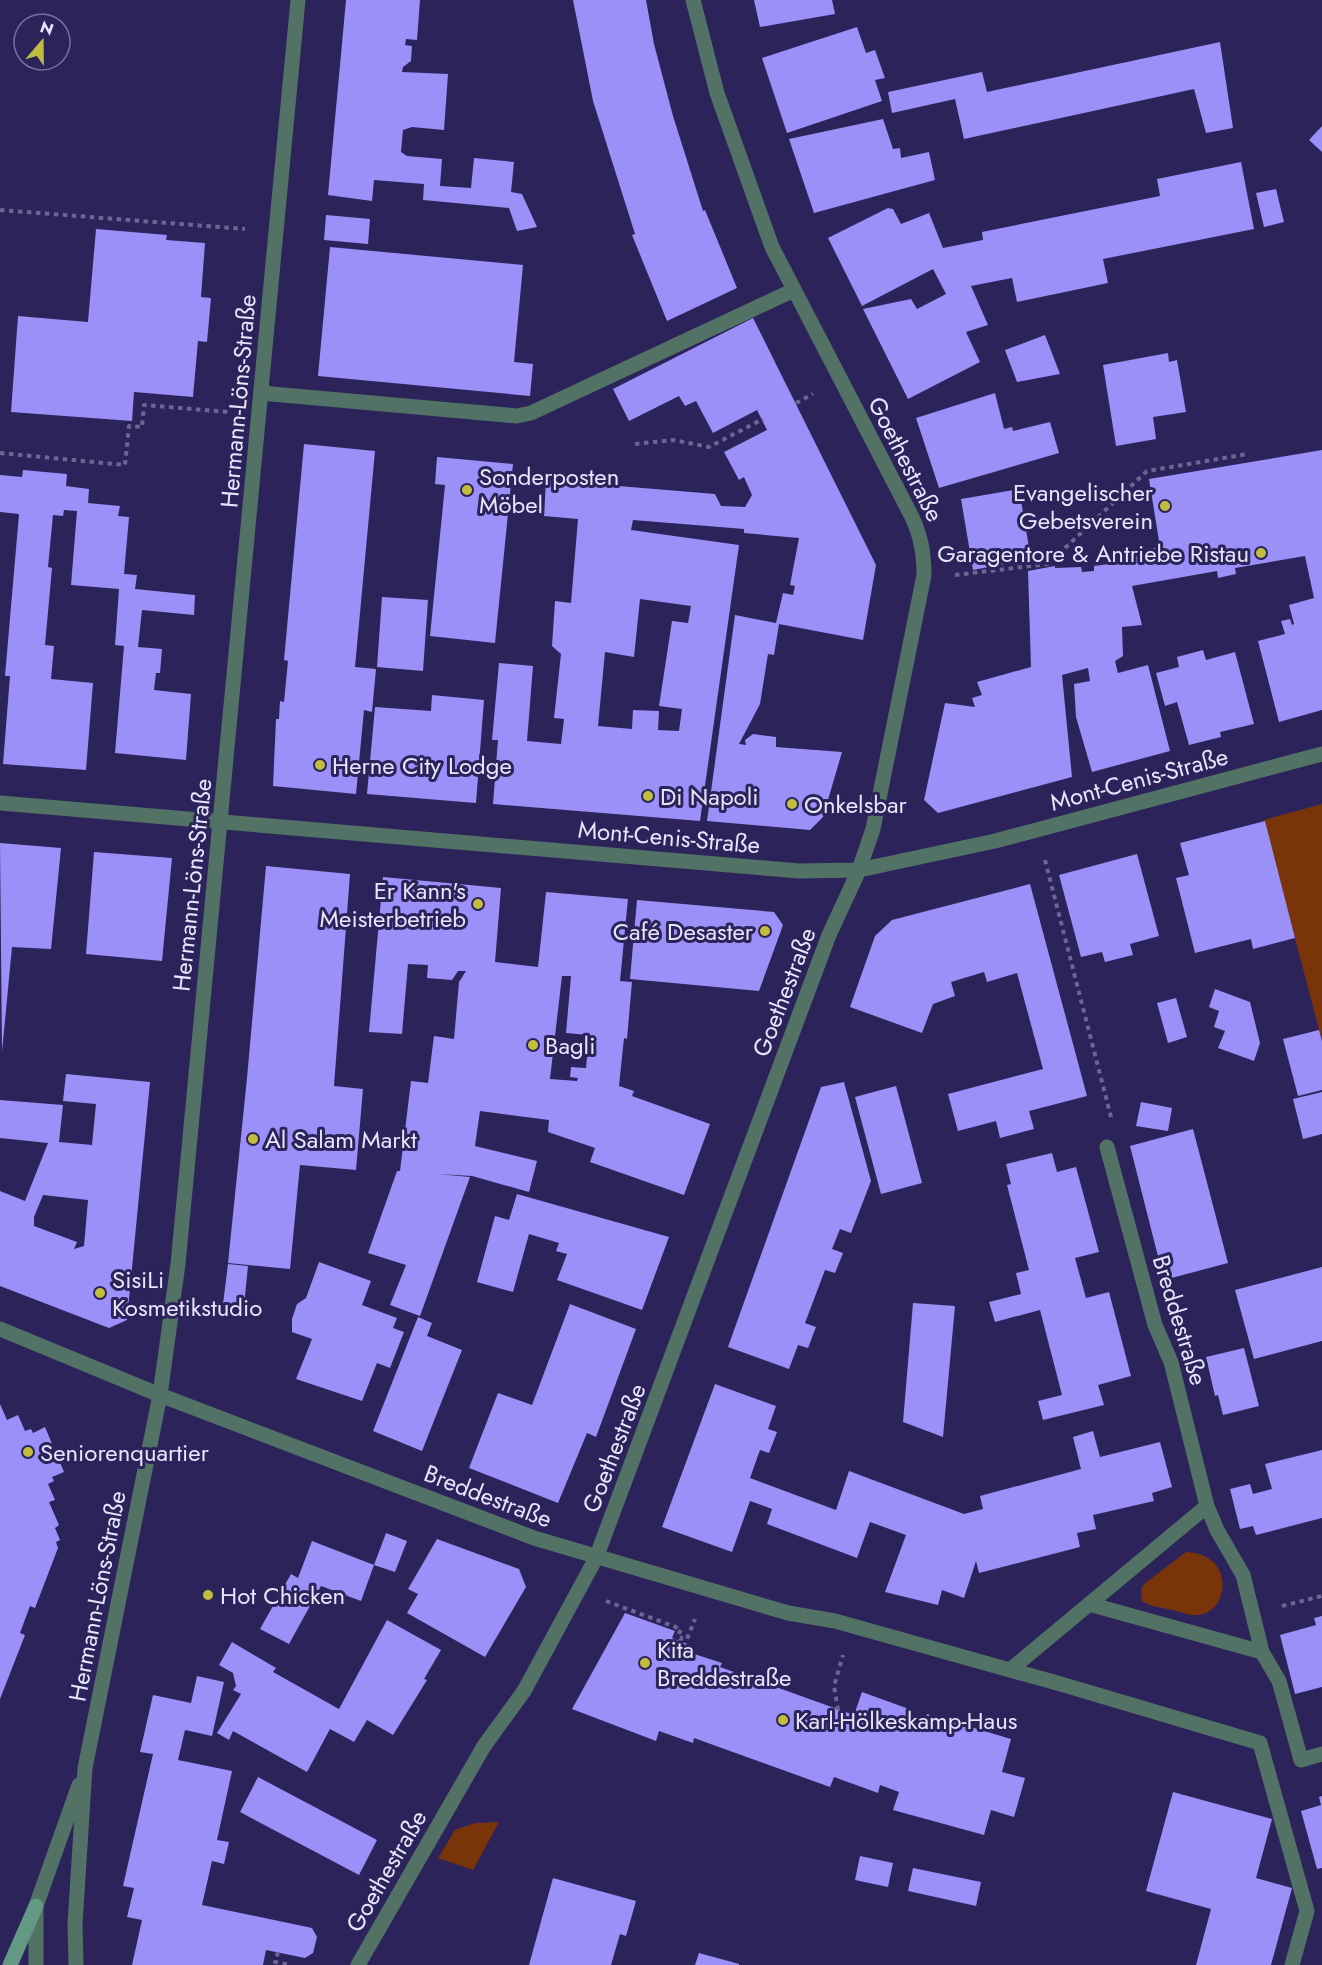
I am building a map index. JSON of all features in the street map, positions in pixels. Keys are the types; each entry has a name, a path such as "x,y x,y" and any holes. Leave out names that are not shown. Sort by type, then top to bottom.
{"main road":[{"path":"10,1965 36,1906"}],"street":[{"name":"Hermann-Löns-Straße","path":"76,1965 75,1924 86,1768 160,1395 178,1264 298,0"},
{"name":"Goethestraße","path":"358,1965 484,1746 524,1691 596,1558 829,935 859,870 879,805 924,575 924,554 920,535 771,247 742,170 717,93 693,0"},
{"path":"261,393 517,416 531,413 794,290"},
{"name":"Mont-Cenis-Straße","path":"0,803 799,871 859,870 1037,830 1322,754"},
{"name":"Breddestraße","path":"1107,1147 1155,1325 1171,1362 1207,1506 1217,1530 1243,1575 1262,1652 1279,1681 1301,1760 1322,1754"},
{"name":"Breddestraße","path":"0,1329 160,1395 534,1538 788,1613 835,1620 1260,1743 1307,1911 1292,1965"},
{"path":"1010,1670 1207,1506"},
{"path":"1089,1604 1262,1652"},
{"name":"Hermann-Löns-Straße","path":"36,1965 36,1906 86,1768"}],"path":[{"path":"0,210 276,231"},
{"path":"0,453 125,465 129,426 142,427 144,405 259,414"},
{"path":"635,444 673,440 709,447 762,419"},
{"path":"924,575 967,575 1048,564 1147,471 1248,454"},
{"path":"1037,830 1116,1137 1107,1147"},
{"path":"580,1591 681,1629 678,1636 681,1639 687,1640 692,1627"},
{"path":"1253,1614 1322,1596"},
{"path":"834,1686 838,1710"},
{"path":"278,1952 275,1962 291,1965"}],"shaded area":[{"path":"1322,804 1322,1041 1264,820"},
{"path":"1186,1552 1202,1555 1214,1563 1220,1573 1223,1584 1216,1605 1208,1612 1194,1615 1153,1606 1142,1601 1141,1589 1144,1584"},
{"path":"499,1822 473,1870 438,1858 455,1830 475,1823"}],"building":[{"path":"346,0 420,0 417,40 406,39 405,45 412,46 411,61 403,67 402,72 448,74 444,130 412,127 403,130 401,152 407,156 442,159 440,186 471,188 474,158 514,162 511,192 522,194 537,227 517,231 509,208 423,200 424,184 374,180 372,201 328,195"},
{"path":"573,0 646,0 654,44 673,116 703,211 705,210 737,288 667,321 632,235 635,234 593,101"},
{"path":"754,0 832,0 835,14 760,27"},
{"path":"857,27 866,53 875,50 885,78 875,80 882,101 787,133 762,58"},
{"path":"1220,42 1233,128 1206,133 1194,89 964,139 955,99 892,113 888,92 982,72 987,92"},
{"path":"883,119 893,149 900,148 901,158 929,152 935,180 814,213 789,139"},
{"path":"1322,126 1322,152 1309,140"},
{"path":"1241,162 1254,229 1103,259 1108,283 1017,302 1012,278 971,286 988,325 966,332 980,362 908,399 863,309 911,299 917,309 946,294 933,269 862,306 828,238 888,208 893,209 901,224 929,213 943,248 983,240 982,232 1160,196 1157,179"},
{"path":"1276,189 1284,222 1264,227 1256,193"},
{"path":"326,215 370,219 368,244 324,240"},
{"path":"96,229 167,235 166,240 205,243 201,297 211,298 207,342 198,341 193,397 134,392 132,421 11,412 18,316 88,322"},
{"path":"330,247 523,265 514,362 533,364 530,396 318,376"},
{"path":"753,318 876,565 863,640 779,624 774,655 768,654 760,704 739,744 746,745 745,740 753,734 776,737 776,747 842,752 823,817 810,830 707,821 735,615 776,623 783,593 793,595 795,586 790,585 799,538 744,533 744,529 633,520 631,530 739,545 700,821 493,804 498,740 492,740 499,663 533,666 527,741 561,744 564,719 554,718 561,654 552,646 555,601 571,603 578,519 544,516 546,480 715,494 721,506 745,507 752,495 744,477 739,480 724,452 767,430 757,410 713,433 696,401 685,406 679,396 629,421 613,389","holes":["640,599 691,606 688,623 672,621 659,706 682,709 679,731 658,730 659,711 633,710 632,729 598,726 605,652 634,657"]},
{"path":"1045,335 1060,374 1017,382 1005,350"},
{"path":"1168,353 1169,362 1177,360 1186,412 1153,417 1156,439 1116,446 1103,365"},
{"path":"995,393 1004,429 1012,427 1013,431 1050,422 1059,453 939,488 916,418"},
{"path":"304,444 375,451 355,667 376,669 372,712 364,710 356,794 273,786 276,719 279,719 280,701 284,702 288,661 284,660"},
{"path":"1322,450 1322,710 1279,722 1258,641 1285,634 1281,621 1290,619 1292,625 1294,624 1289,605 1314,598 1305,556 1235,568 1236,574 1218,578 1217,571 1132,586 1142,625 1122,627 1123,656 1115,661 1118,673 1148,665 1170,751 1092,772 1076,717 1074,684 1090,681 1088,668 1062,675 1072,777 938,813 924,800 945,703 975,707 972,698 982,695 977,682 1031,667 1028,571 1055,566 1055,568 1081,567 1082,572 1094,571 1094,566 1124,562 1123,554 1160,547 1149,479"},
{"path":"437,457 513,464 495,643 430,636 445,485 435,484"},
{"path":"23,470 67,474 66,486 89,489 88,503 120,506 118,516 129,517 124,574 137,575 135,589 195,595 194,615 142,610 138,647 162,649 160,673 156,673 154,690 191,694 186,760 115,753 124,646 115,645 119,589 71,585 77,511 64,510 63,516 53,515 48,567 52,568 45,645 54,646 51,679 93,683 86,770 3,764 10,676 5,676 19,514 0,512 0,475 22,477"},
{"path":"1019,489 1031,559 973,570 961,499"},
{"path":"382,597 428,600 423,671 377,667"},
{"path":"1203,650 1206,660 1235,652 1254,724 1220,732 1221,737 1189,745 1177,702 1165,706 1156,673 1179,667 1177,657"},
{"path":"432,695 484,700 476,803 367,794 375,707 431,711"},
{"path":"1265,821 1295,938 1253,949 1251,939 1195,953 1176,878 1189,875 1180,843"},
{"path":"0,843 61,848 51,949 12,947 2,1052"},
{"path":"94,852 172,858 162,961 86,954"},
{"path":"1137,854 1159,936 1130,944 1133,955 1105,962 1102,952 1081,957 1059,875"},
{"path":"266,866 350,874 334,1086 363,1089 356,1170 300,1165 290,1269 228,1263"},
{"path":"383,877 501,888 495,962 538,967 546,892 628,899 620,981 632,982 627,1039 624,1038 619,1086 634,1091 632,1096 710,1124 684,1195 590,1162 595,1148 548,1132 549,1120 480,1111 475,1146 537,1161 529,1192 472,1176 438,1174 470,1177 420,1316 390,1305 406,1265 368,1253 397,1171 400,1171 411,1081 428,1083 434,1036 454,1039 459,982 466,971 458,971 452,980 427,978 428,965 408,964 402,1034 369,1032","holes":["562,976 571,976 566,1033 589,1035 586,1068 571,1067 570,1077 578,1078 577,1081 550,1079"]},
{"path":"1030,884 1087,1096 1029,1111 1034,1129 1000,1138 996,1121 958,1131 948,1094 1043,1069 1017,973 987,982 984,972 951,982 955,996 933,1004 922,1033 850,1007 875,936 892,920"},
{"path":"637,900 774,912 783,925 759,991 630,979"},
{"path":"1215,989 1250,1002 1260,1043 1254,1061 1218,1048 1225,1031 1214,1027 1219,1011 1209,1007"},
{"path":"1176,998 1187,1037 1168,1043 1157,1003"},
{"path":"1319,1030 1322,1041 1322,1090 1298,1096 1283,1039"},
{"path":"66,1074 150,1082 127,1320 109,1328 0,1286 0,1191 25,1201 48,1143 0,1138 0,1100 63,1105 59,1142 92,1145 96,1104 63,1101","holes":["43,1195 88,1200 84,1246 74,1249 77,1242 34,1226 34,1217"]},
{"path":"844,1082 871,1181 851,1233 840,1229 832,1249 843,1253 835,1273 825,1270 805,1323 816,1327 808,1348 798,1345 789,1369 728,1347 821,1087"},
{"path":"896,1086 922,1183 881,1194 855,1097"},
{"path":"1322,1092 1322,1134 1303,1139 1293,1099"},
{"path":"1141,1102 1172,1108 1168,1131 1136,1126"},
{"path":"1193,1129 1228,1263 1164,1280 1130,1146"},
{"path":"1052,1153 1057,1172 1076,1167 1099,1252 1075,1258 1086,1298 1109,1292 1131,1376 1098,1385 1104,1405 1043,1420 1038,1401 1062,1395 1040,1310 995,1322 989,1302 1021,1294 1016,1273 1029,1270 1007,1185 1011,1184 1006,1164"},
{"path":"517,1194 669,1237 642,1310 557,1280 567,1254 556,1251 559,1243 529,1234 513,1292 477,1282 495,1216 509,1220"},
{"path":"319,1262 371,1281 362,1305 397,1318 393,1328 404,1332 390,1368 377,1363 362,1401 296,1379 312,1339 292,1332 292,1319 297,1304 306,1298"},
{"path":"228,1264 248,1266 244,1306 223,1304"},
{"path":"1322,1267 1322,1341 1254,1359 1235,1290"},
{"path":"913,1303 955,1306 943,1437 903,1422"},
{"path":"570,1304 636,1329 596,1437 587,1433 558,1503 469,1468 498,1393 532,1405"},
{"path":"418,1317 432,1323 427,1336 462,1350 422,1451 373,1431"},
{"path":"1244,1348 1259,1406 1223,1415 1218,1395 1215,1396 1206,1357"},
{"path":"715,1384 776,1406 768,1429 777,1432 769,1453 760,1450 750,1478 836,1510 849,1471 964,1514 983,1509 980,1496 1081,1469 1073,1437 1093,1431 1100,1457 1160,1442 1172,1487 1152,1493 1154,1501 1093,1515 1096,1529 1077,1533 1080,1547 979,1573 976,1561 964,1598 942,1590 938,1605 885,1592 906,1535 870,1522 857,1558 767,1524 772,1509 750,1501 732,1552 662,1527"},
{"path":"0,1404 7,1420 18,1415 25,1431 31,1429 33,1433 45,1427 64,1472 52,1477 54,1481 48,1484 55,1500 49,1502 59,1525 55,1528 60,1540 56,1542 58,1548 35,1608 30,1606 20,1633 25,1635 0,1699"},
{"path":"1322,1450 1322,1518 1256,1535 1253,1526 1240,1529 1230,1489 1250,1484 1253,1494 1272,1489 1265,1464"},
{"path":"386,1533 407,1541 395,1572 374,1565"},
{"path":"437,1539 519,1569 526,1587 485,1657 407,1613 418,1594 408,1589"},
{"path":"312,1541 374,1565 361,1601 321,1586 289,1644 260,1629 291,1574 298,1578"},
{"path":"625,1613 675,1631 672,1638 690,1645 688,1652 722,1663 720,1667 854,1715 862,1692 909,1709 902,1725 920,1732 927,1714 1011,1739 1002,1772 1025,1778 1014,1817 991,1810 984,1835 893,1810 899,1792 880,1785 878,1793 834,1777 830,1787 694,1738 693,1743 659,1731 656,1741 572,1709"},
{"path":"1322,1616 1322,1687 1295,1694 1280,1635 1316,1625 1314,1618"},
{"path":"387,1620 441,1650 424,1679 427,1680 393,1735 367,1720 354,1742 330,1729 307,1772 233,1731 229,1740 217,1733 241,1694 233,1690 236,1686 233,1673 219,1665 232,1642 276,1668 273,1672 339,1709"},
{"path":"197,1676 224,1682 212,1736 185,1730 178,1760 232,1771 217,1840 229,1842 224,1864 212,1861 202,1905 312,1928 317,1937 313,1953 305,1958 266,1950 263,1965 132,1965 142,1920 127,1917 134,1888 123,1886 153,1754 140,1752 153,1695 191,1703"},
{"path":"258,1777 377,1840 359,1875 240,1812"},
{"path":"1173,1792 1272,1819 1256,1878 1292,1888 1271,1965 1196,1965 1211,1909 1146,1891"},
{"path":"1322,1796 1322,1868 1317,1869 1301,1811 1321,1805 1319,1797"},
{"path":"860,1856 893,1863 888,1887 855,1880"},
{"path":"913,1868 981,1882 976,1906 908,1891"},
{"path":"553,1878 636,1901 626,1936 620,1934 611,1965 529,1965"},
{"path":"699,1953 739,1964 739,1965 695,1965"}],"place":[{"name":"Sonderposten Möbel","path":"467,490"},
{"name":"Evangelischer Gebetsverein","path":"1165,506"},
{"name":"Garagentore & Antriebe Ristau","path":"1261,553"},
{"name":"Herne City Lodge","path":"320,765"},
{"name":"Di Napoli","path":"648,796"},
{"name":"Onkelsbar","path":"792,804"},
{"name":"Er Kann's Meisterbetrieb","path":"478,904"},
{"name":"Café Desaster","path":"765,931"},
{"name":"Bagli","path":"533,1045"},
{"name":"Al Salam Markt","path":"253,1139"},
{"name":"SisiLi Kosmetikstudio","path":"100,1293"},
{"name":"Seniorenquartier","path":"28,1452"},
{"name":"Hot Chicken","path":"208,1595"},
{"name":"Kita Breddestraße","path":"645,1663"},
{"name":"Karl-Hölkeskamp-Haus","path":"783,1720"}]}
